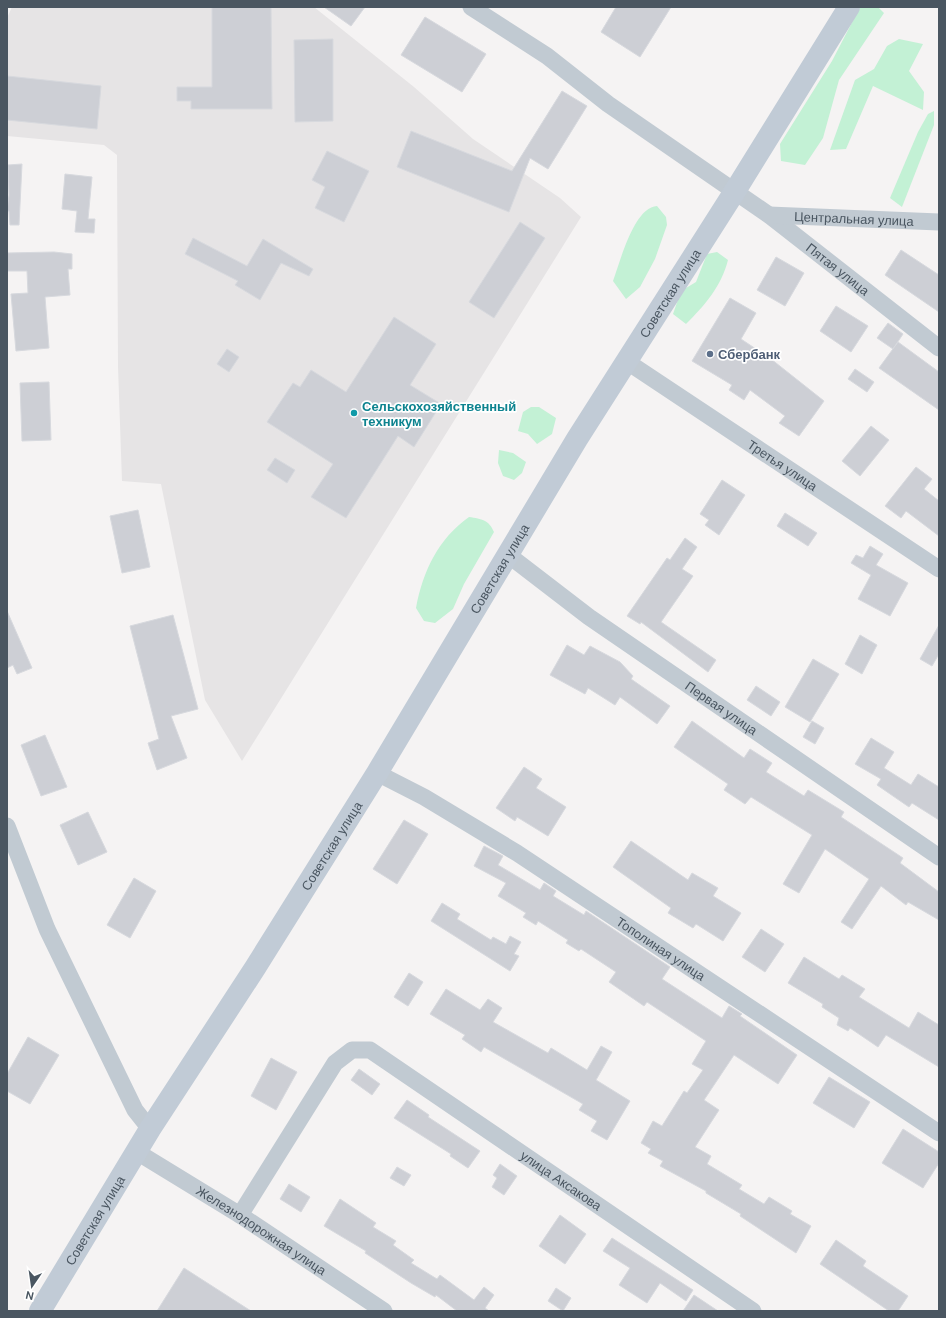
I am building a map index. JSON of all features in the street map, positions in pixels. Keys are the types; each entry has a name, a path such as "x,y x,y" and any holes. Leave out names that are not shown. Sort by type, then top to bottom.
{"main road":[{"name":"Советская улица","path":"40,1311 150,1129 255,968 377,773 507,554 626,362 735,191 848,7"}],"street":[{"name":"Пятая улица","path":"471,7 547,56 608,104 770,215 939,348"},
{"name":"Центральная улица","path":"770,215 939,222"},
{"name":"Третья улица","path":"626,362 939,568"},
{"name":"Первая улица","path":"507,554 590,616 939,857"},
{"name":"Тополиная улица","path":"377,773 424,797 516,852 939,1133"},
{"path":"7,826 47,929 136,1110 150,1129"},
{"name":"улица Аксакова","path":"240,1215 334,1063 352,1050 370,1050 753,1311"},
{"name":"Железнодорожная улица","path":"137,1152 240,1215 384,1311"}],"shaded area":[{"path":"12,7 314,7 414,87 473,139 560,198 581,217 242,761 205,700 161,484 122,481 118,367 117,155 104,145 7,136 7,18"}],"green space":[{"path":"860,7 878,7 884,13 839,80 823,138 805,165 781,161 780,144 832,61"},
{"path":"899,39 923,44 909,71 924,92 923,110 873,86 846,149 830,150 855,80 874,69 887,46"},
{"path":"934,111 934,125 902,207 890,198 918,132 928,114"},
{"path":"657,206 666,217 667,225 655,259 640,287 626,299 613,281 624,249 635,225 641,215 649,209"},
{"path":"717,252 728,260 725,270 712,295 686,324 673,314 681,291 696,282 707,254"},
{"path":"531,407 539,407 556,418 552,434 537,444 528,434 518,431 523,412"},
{"path":"499,450 513,453 526,462 522,473 514,480 503,476 498,463"},
{"path":"469,517 478,518 484,521 490,525 494,532 464,584 453,609 435,623 424,621 416,608 423,581 428,569 440,546 458,526"}],"building":[{"path":"212,7 271,7 272,109 191,109 191,101 177,101 177,87 212,87"},
{"path":"324,7 365,7 351,26"},
{"path":"616,7 671,7 640,57 601,32"},
{"path":"425,17 486,54 462,92 401,55"},
{"path":"333,39 333,121 295,122 294,40"},
{"path":"7,76 101,86 97,129 7,120"},
{"path":"562,91 587,106 548,169 530,158 509,212 397,167 411,131 512,171"},
{"path":"327,151 369,171 344,222 315,208 325,187 312,180"},
{"path":"22,164 19,225 10,225 9,211 7,211 9,195 8,165"},
{"path":"65,174 92,177 88,219 95,219 94,233 75,232 77,211 62,209"},
{"path":"520,222 545,238 494,318 469,302"},
{"path":"193,238 247,266 263,239 313,269 309,276 281,263 260,300 235,285 238,281 185,254"},
{"path":"901,250 939,275 939,312 885,275"},
{"path":"54,252 72,254 72,269 68,269 70,295 45,297 49,348 16,351 11,294 28,293 27,271 7,271 7,253"},
{"path":"776,257 804,273 785,306 757,290"},
{"path":"730,298 756,313 741,339 771,359 824,401 799,436 779,423 785,416 750,390 744,400 729,390 732,385 692,361"},
{"path":"836,306 868,326 851,352 820,331"},
{"name":"Сельскохозяйственный техникум","path":"394,317 436,344 410,385 441,404 414,447 398,436 346,518 311,497 333,464 267,422 293,383 300,387 311,370 346,392"},
{"path":"888,323 903,334 893,349 877,338"},
{"path":"898,342 939,372 939,410 879,368"},
{"path":"227,349 239,357 229,372 217,364"},
{"path":"855,369 874,382 867,392 848,379"},
{"path":"49,382 51,440 22,441 20,383"},
{"path":"871,426 889,440 860,476 842,461"},
{"path":"275,458 295,470 287,483 267,470"},
{"path":"916,467 932,479 924,489 939,501 939,536 906,511 901,518 885,506"},
{"path":"722,480 745,495 719,535 705,525 709,520 700,514"},
{"path":"138,510 150,567 122,573 110,516"},
{"path":"785,513 817,533 808,546 777,526"},
{"path":"685,538 697,547 682,569 693,576 661,622 716,660 708,672 641,622 640,624 627,616 667,558 670,560"},
{"path":"870,546 883,554 876,565 908,583 890,616 858,599 871,575 851,563 856,555 863,558"},
{"path":"7,611 32,668 17,674 13,665 7,668"},
{"path":"173,615 198,709 171,716 187,758 157,770 148,743 159,739 130,626"},
{"path":"939,625 939,654 932,666 920,659"},
{"path":"860,635 877,645 862,674 845,664"},
{"path":"567,645 584,655 590,646 620,662 633,676 631,679 670,706 657,724 620,697 615,705 588,688 585,694 550,675"},
{"path":"813,659 839,674 810,722 785,707"},
{"path":"756,686 780,702 771,716 747,700"},
{"path":"692,721 744,758 750,749 772,763 766,772 804,796 808,790 844,812 841,817 903,858 900,863 939,892 939,920 908,902 906,905 881,886 852,929 841,922 869,879 825,849 799,893 783,884 812,835 751,797 745,804 724,790 728,784 674,747"},
{"path":"812,721 824,728 815,744 803,737"},
{"path":"45,735 67,787 41,796 21,745"},
{"path":"871,738 894,752 884,768 911,785 918,774 939,787 939,820 912,803 909,807 877,785 881,779 855,764"},
{"path":"524,767 542,779 536,788 566,807 548,836 517,817 515,821 496,808"},
{"path":"88,812 107,852 78,865 60,825"},
{"path":"404,820 428,834 397,884 373,869"},
{"path":"631,841 688,880 692,873 718,888 713,896 741,913 723,941 696,924 693,928 668,913 671,908 613,867"},
{"path":"484,846 503,856 498,865 540,890 544,883 556,891 553,896 584,915 586,911 670,967 662,979 722,1018 729,1006 742,1014 740,1016 797,1055 778,1084 734,1055 704,1100 719,1110 695,1147 711,1156 707,1164 742,1185 739,1189 764,1204 769,1197 792,1211 790,1214 811,1226 796,1253 740,1216 741,1214 706,1193 706,1191 660,1166 663,1161 648,1153 651,1149 641,1143 653,1121 662,1126 684,1091 687,1093 703,1070 692,1064 706,1041 647,1002 644,1006 609,982 616,972 581,949 579,951 566,943 568,940 538,921 536,925 523,917 526,913 498,896 506,883 474,866"},
{"path":"134,878 156,891 130,938 107,925"},
{"path":"442,903 460,914 457,919 491,940 493,937 506,944 510,936 521,942 514,954 519,956 510,971 431,921"},
{"path":"761,929 784,944 765,972 742,957"},
{"path":"804,957 839,979 842,975 865,989 859,997 909,1028 918,1012 939,1025 939,1067 886,1035 878,1047 850,1028 848,1031 837,1025 839,1018 822,1007 823,1004 788,983"},
{"path":"409,973 423,982 408,1006 394,997"},
{"path":"446,989 480,1010 488,999 502,1008 493,1022 548,1053 551,1048 587,1070 601,1046 612,1052 596,1080 630,1101 607,1140 591,1131 597,1121 579,1110 583,1104 484,1047 481,1052 462,1039 465,1035 430,1014"},
{"path":"28,1037 59,1055 30,1104 7,1091 7,1074"},
{"path":"271,1058 297,1072 276,1110 251,1096"},
{"path":"359,1069 380,1084 372,1095 351,1080"},
{"path":"829,1077 870,1102 854,1128 813,1103"},
{"path":"407,1100 429,1115 428,1117 480,1151 468,1168 450,1156 451,1154 394,1118"},
{"path":"903,1129 939,1152 939,1163 923,1188 882,1163"},
{"path":"500,1164 517,1176 504,1195 492,1187 497,1178 493,1175"},
{"path":"397,1167 411,1175 404,1186 390,1178"},
{"path":"289,1184 310,1197 301,1212 280,1199"},
{"path":"340,1199 376,1223 373,1227 396,1241 393,1245 414,1260 411,1263 437,1279 440,1275 474,1300 484,1287 494,1295 485,1308 489,1311 457,1311 436,1295 435,1297 411,1283 365,1253 366,1251 324,1226"},
{"path":"560,1215 586,1234 565,1264 539,1246"},
{"path":"612,1238 693,1290 686,1301 660,1283 647,1303 619,1285 630,1268 603,1251"},
{"path":"836,1240 866,1261 863,1266 908,1296 898,1311 889,1311 820,1264"},
{"path":"184,1268 251,1311 157,1311"},
{"path":"556,1288 571,1298 563,1311 548,1301"},
{"path":"694,1295 718,1311 683,1311"}],"place":[{"name":"Сбербанк","path":"710,354"},
{"name":"Сельскохозяйственный техникум","path":"354,413"}]}
